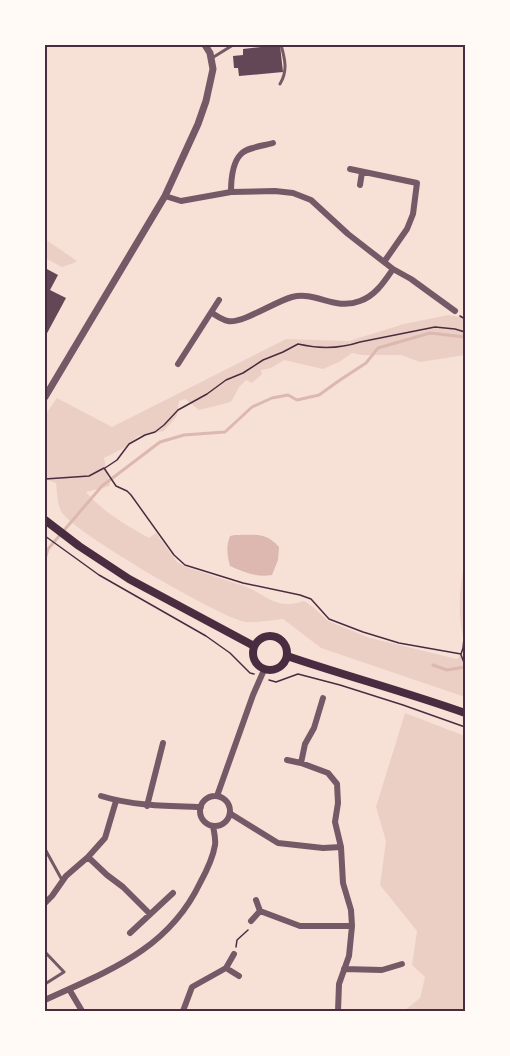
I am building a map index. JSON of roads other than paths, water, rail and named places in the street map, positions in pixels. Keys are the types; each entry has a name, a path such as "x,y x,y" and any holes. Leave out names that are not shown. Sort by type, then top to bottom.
{"main road":[{"path":"45,520 129,579 254,646"},
{"path":"268,636 280,640 286,650 282,665 274,670 260,668 252,656 254,646 257,641 268,636"},
{"path":"286,656 465,713"}],"street":[{"path":"45,398 165,196 198,124 213,69 205,45"},
{"path":"231,192 237,159 242,153 273,143"},
{"path":"350,169 417,183 413,214 384,262"},
{"path":"360,185 362,172"},
{"path":"165,196 181,201 231,192 275,191 293,193 311,200 348,234 393,270 411,279 454,311"},
{"path":"212,313 225,321 232,322 294,296 312,296 326,302 344,305 360,301 375,293 393,270"},
{"path":"178,363 219,300"},
{"path":"217,796 264,670"},
{"path":"300,763 305,744 314,728 322,698"},
{"path":"147,806 163,743"},
{"path":"287,760 328,773 338,784 335,822 343,883 351,910 352,926 349,956 339,984 338,1011"},
{"path":"101,796 147,806 201,807"},
{"path":"222,797 231,807 231,814 222,825 213,826 203,820 200,814 201,807 206,799 222,797"},
{"path":"45,903 66,876 105,838 116,801"},
{"path":"231,814 278,843 324,848 340,847"},
{"path":"45,999 92,979 132,958 173,925 206,872 215,843 213,826"},
{"path":"88,857 150,914"},
{"path":"130,933 173,893"},
{"path":"256,900 260,911 300,926 352,926"},
{"path":"251,921 260,911"},
{"path":"183,1011 192,987 226,968 234,954"},
{"path":"344,969 382,970 402,964"},
{"path":"226,968 239,976"},
{"path":"69,988 82,1011"}],"lane":[{"path":"211,58 233,45"},
{"path":"280,84 284,78 286,62 281,45"},
{"path":"45,849 63,881"},
{"path":"45,952 64,972 45,984"}],"waterway":[{"path":"45,559 48,549 102,486 160,442 184,435 225,432 252,407 272,398 288,395 297,400 319,395 366,363 378,348 430,333 465,337"},
{"path":"433,665 447,670 465,667"}]}
